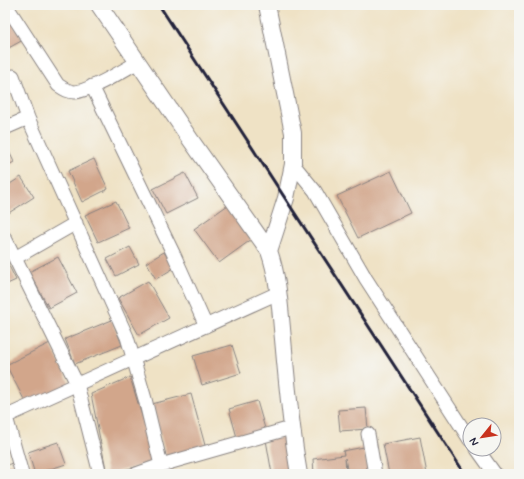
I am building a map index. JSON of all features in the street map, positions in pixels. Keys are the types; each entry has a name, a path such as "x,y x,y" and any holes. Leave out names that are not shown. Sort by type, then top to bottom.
{"street":[{"path":"6,5 58,85 66,91 76,92 92,86 138,62"},
{"path":"99,5 269,252 274,264 278,293 291,428 298,474"},
{"path":"266,5 293,133 292,164 286,198 269,252"},
{"path":"13,76 28,118 127,337 145,398 161,464"},
{"path":"92,86 174,255 206,326"},
{"path":"5,128 28,118"},
{"path":"292,164 315,191 366,279 462,428"},
{"path":"15,258 76,224"},
{"path":"5,238 77,384 100,474"},
{"path":"22,474 5,417 278,293"},
{"path":"136,474 161,464 291,428"},
{"path":"368,434 375,474"},
{"path":"482,457 494,474"}],"building":[{"path":"5,10 23,40 5,50"},
{"path":"5,143 14,162 5,167"},
{"path":"94,159 108,189 82,202 68,171"},
{"path":"391,171 411,213 358,238 337,196"},
{"path":"185,173 198,198 166,214 153,189"},
{"path":"21,177 34,197 7,214 5,212 5,187"},
{"path":"116,201 129,228 98,242 85,215"},
{"path":"228,205 252,239 219,263 194,229"},
{"path":"130,247 139,264 116,276 107,259"},
{"path":"164,252 174,268 156,279 146,263"},
{"path":"58,257 77,293 49,308 29,272"},
{"path":"5,258 16,280 5,285"},
{"path":"148,281 169,318 139,335 118,298"},
{"path":"112,320 122,345 75,364 65,339"},
{"path":"50,343 71,386 28,407 6,365"},
{"path":"232,345 241,373 202,385 193,356"},
{"path":"130,377 156,462 107,474 91,394"},
{"path":"191,394 206,449 167,460 152,404"},
{"path":"257,401 266,432 238,441 229,409"},
{"path":"366,408 368,429 340,431 338,410"},
{"path":"287,436 293,474 272,474 266,440"},
{"path":"5,437 11,448 5,450"},
{"path":"420,437 427,474 389,474 383,444"},
{"path":"58,442 66,464 35,474 28,452"},
{"path":"364,447 369,474 348,474 345,458 346,474 314,474 313,459 344,455 343,451"},
{"path":"12,463 16,474 5,474 5,466"}],"railway":[{"path":"159,5 465,474"}]}
